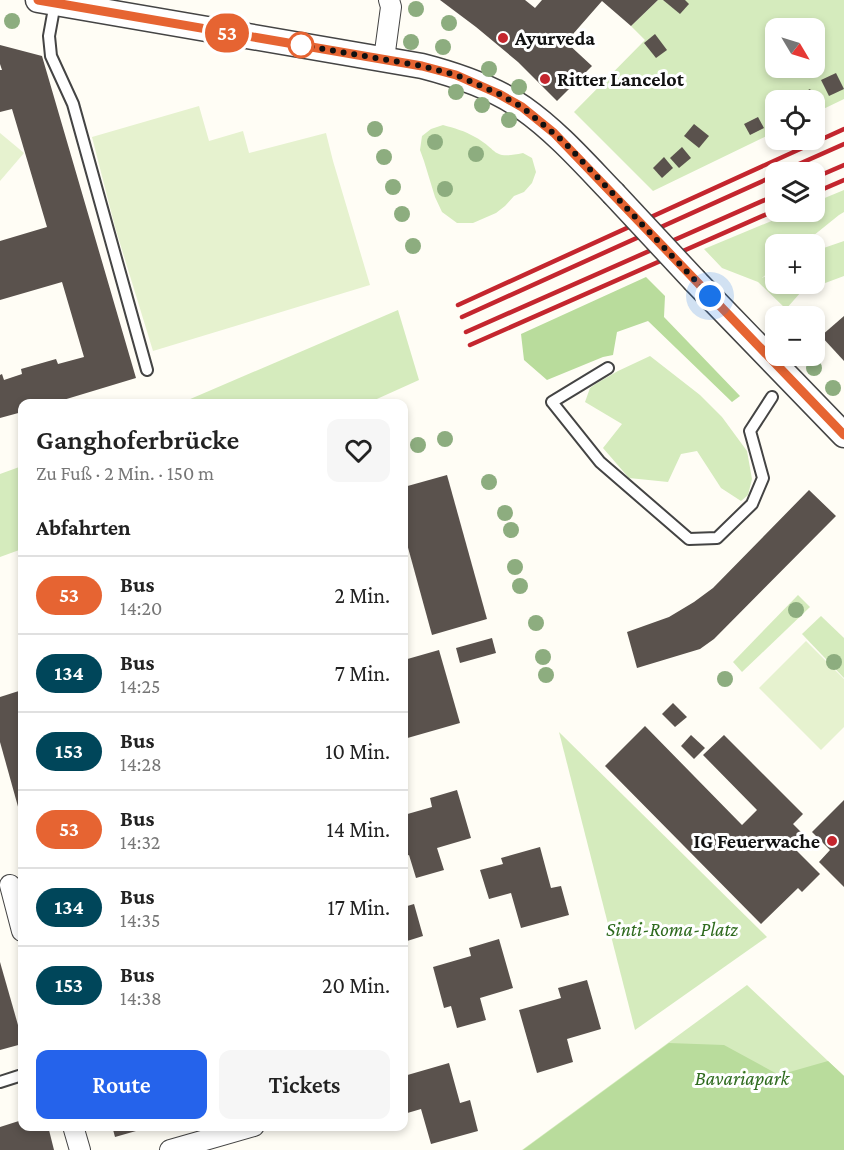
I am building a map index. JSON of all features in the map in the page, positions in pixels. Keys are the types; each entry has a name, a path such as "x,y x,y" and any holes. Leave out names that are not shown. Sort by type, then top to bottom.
{"street":[{"path":"384,59 392,7 389,0"},
{"path":"50,1 422,66 456,75 499,94 522,107 564,142 844,435"},
{"path":"11,884 18,914"},
{"path":"75,1131 80,1150"},
{"path":"170,1150 236,1131"}],"lane":[{"path":"50,1 51,56 73,104 147,370"},
{"path":"608,368 552,402 600,462 689,539 717,538 752,504 763,478 750,431 772,397"},
{"path":"0,1082 18,1076"}],"green space":[{"path":"658,0 844,0 844,99 825,108 825,90 765,90 765,137 653,191 574,112 645,40 631,26"},
{"path":"199,106 209,141 243,131 249,153 326,133 370,285 153,351 115,227 92,137"},
{"path":"443,125 471,135 500,154 523,153 532,158 536,172 532,183 496,213 473,223 457,223 442,212 420,150 422,136 431,129"},
{"path":"0,133 24,153 0,181"},
{"path":"844,190 844,212 815,234 765,234 765,275 762,278 765,276 765,289 758,282 722,268 704,249 769,222 825,222 825,198"},
{"path":"844,241 844,276 825,283 825,248"},
{"path":"646,277 665,296 664,317 740,396 732,402 648,321 617,332 613,355 547,380 524,360 521,334"},
{"path":"770,294 799,294 789,306 783,306"},
{"path":"398,310 419,380 377,399 190,399"},
{"path":"650,356 700,395 722,417 747,451 752,479 748,495 741,501 721,488 697,451 681,454 668,482 629,478 603,448 622,424 585,402 590,388 618,371"},
{"path":"18,467 18,550 0,557 0,474"},
{"path":"798,595 810,607 742,672 733,662"},
{"path":"821,616 844,638 844,678 802,634"},
{"path":"806,641 844,679 844,727 821,750 759,688"},
{"name":"Sinti-Roma-Platz","path":"559,732 767,937 635,1030"},
{"name":"Bavariapark","path":"747,985 844,1076 844,1150 522,1150"},
{"name":"Bavariapark","path":"669,1043 724,1045 779,1075 828,1061 844,1076 844,1150 523,1150"}],"building":[{"path":"440,0 525,0 535,8 542,0 658,0 631,26 602,1 566,42 592,66 557,101 518,62"},
{"path":"663,0 685,0 689,4 680,14"},
{"path":"655,34 667,50 656,58 644,43"},
{"path":"0,45 42,56 136,378 67,399 18,399 18,413 0,418 0,375 2,374 4,380 22,374 21,369 56,359 58,364 84,357 62,282 0,300 0,241 47,227 12,109 0,112 0,70 2,70"},
{"path":"836,73 844,89 829,96 821,80"},
{"path":"758,117 764,128 750,135 744,124"},
{"path":"694,124 709,136 699,148 684,136"},
{"path":"682,147 691,158 679,168 670,158"},
{"path":"664,157 673,168 662,178 653,168"},
{"path":"844,316 844,361 825,340 825,333"},
{"path":"447,475 487,619 432,635 408,548 408,486"},
{"path":"809,490 836,516 714,639 700,649 637,668 627,632 669,617 713,588"},
{"path":"492,638 496,653 460,663 456,648"},
{"path":"439,650 460,723 408,738 408,659"},
{"path":"18,691 18,807 0,742 0,697"},
{"path":"673,703 687,717 675,727 662,714"},
{"path":"645,726 742,825 757,810 703,755 724,735 803,814 793,824 804,835 793,847 820,874 802,892 798,888 761,924 605,766"},
{"path":"691,735 705,748 694,759 681,746"},
{"path":"457,790 471,838 437,848 444,870 416,878 408,855 408,814 432,807 430,798"},
{"name":"IG Feuerwache","path":"844,800 844,887 819,862 830,850 812,832"},
{"path":"540,847 551,888 561,886 569,915 521,928 511,893 489,899 480,870 503,864 501,858"},
{"path":"414,904 423,936 408,941 408,906"},
{"path":"499,939 513,988 480,998 486,1020 457,1028 451,1006 444,1008 433,967 471,956 469,948"},
{"path":"0,962 18,1025 18,1045 0,1050"},
{"path":"587,980 601,1029 567,1039 573,1062 537,1073 519,1010 561,998 558,988"},
{"path":"449,1063 460,1103 470,1100 478,1131 431,1144 421,1109 408,1113 408,1075"},
{"path":"18,1121 18,1131 49,1131 54,1150 0,1150 0,1127"},
{"path":"113,1131 136,1131 115,1137"}],"railway":[{"path":"458,305 844,129"},
{"path":"804,162 844,144"},
{"path":"825,173 844,165"},
{"path":"462,317 765,180"},
{"path":"825,188 844,180"},
{"path":"466,332 765,200"},
{"path":"470,345 765,215"}],"bus line":[{"name":"53","path":"38,0 422,66 456,75 499,94 522,107 564,142 844,435"}],"place":[{"name":"Ayurveda","path":"503,38"},
{"name":"Ritter Lancelot","path":"545,79"},
{"name":"IG Feuerwache","path":"832,841"}],"route":[{"path":"301,45 422,66 456,75 522,107 564,142 710,296"}]}
